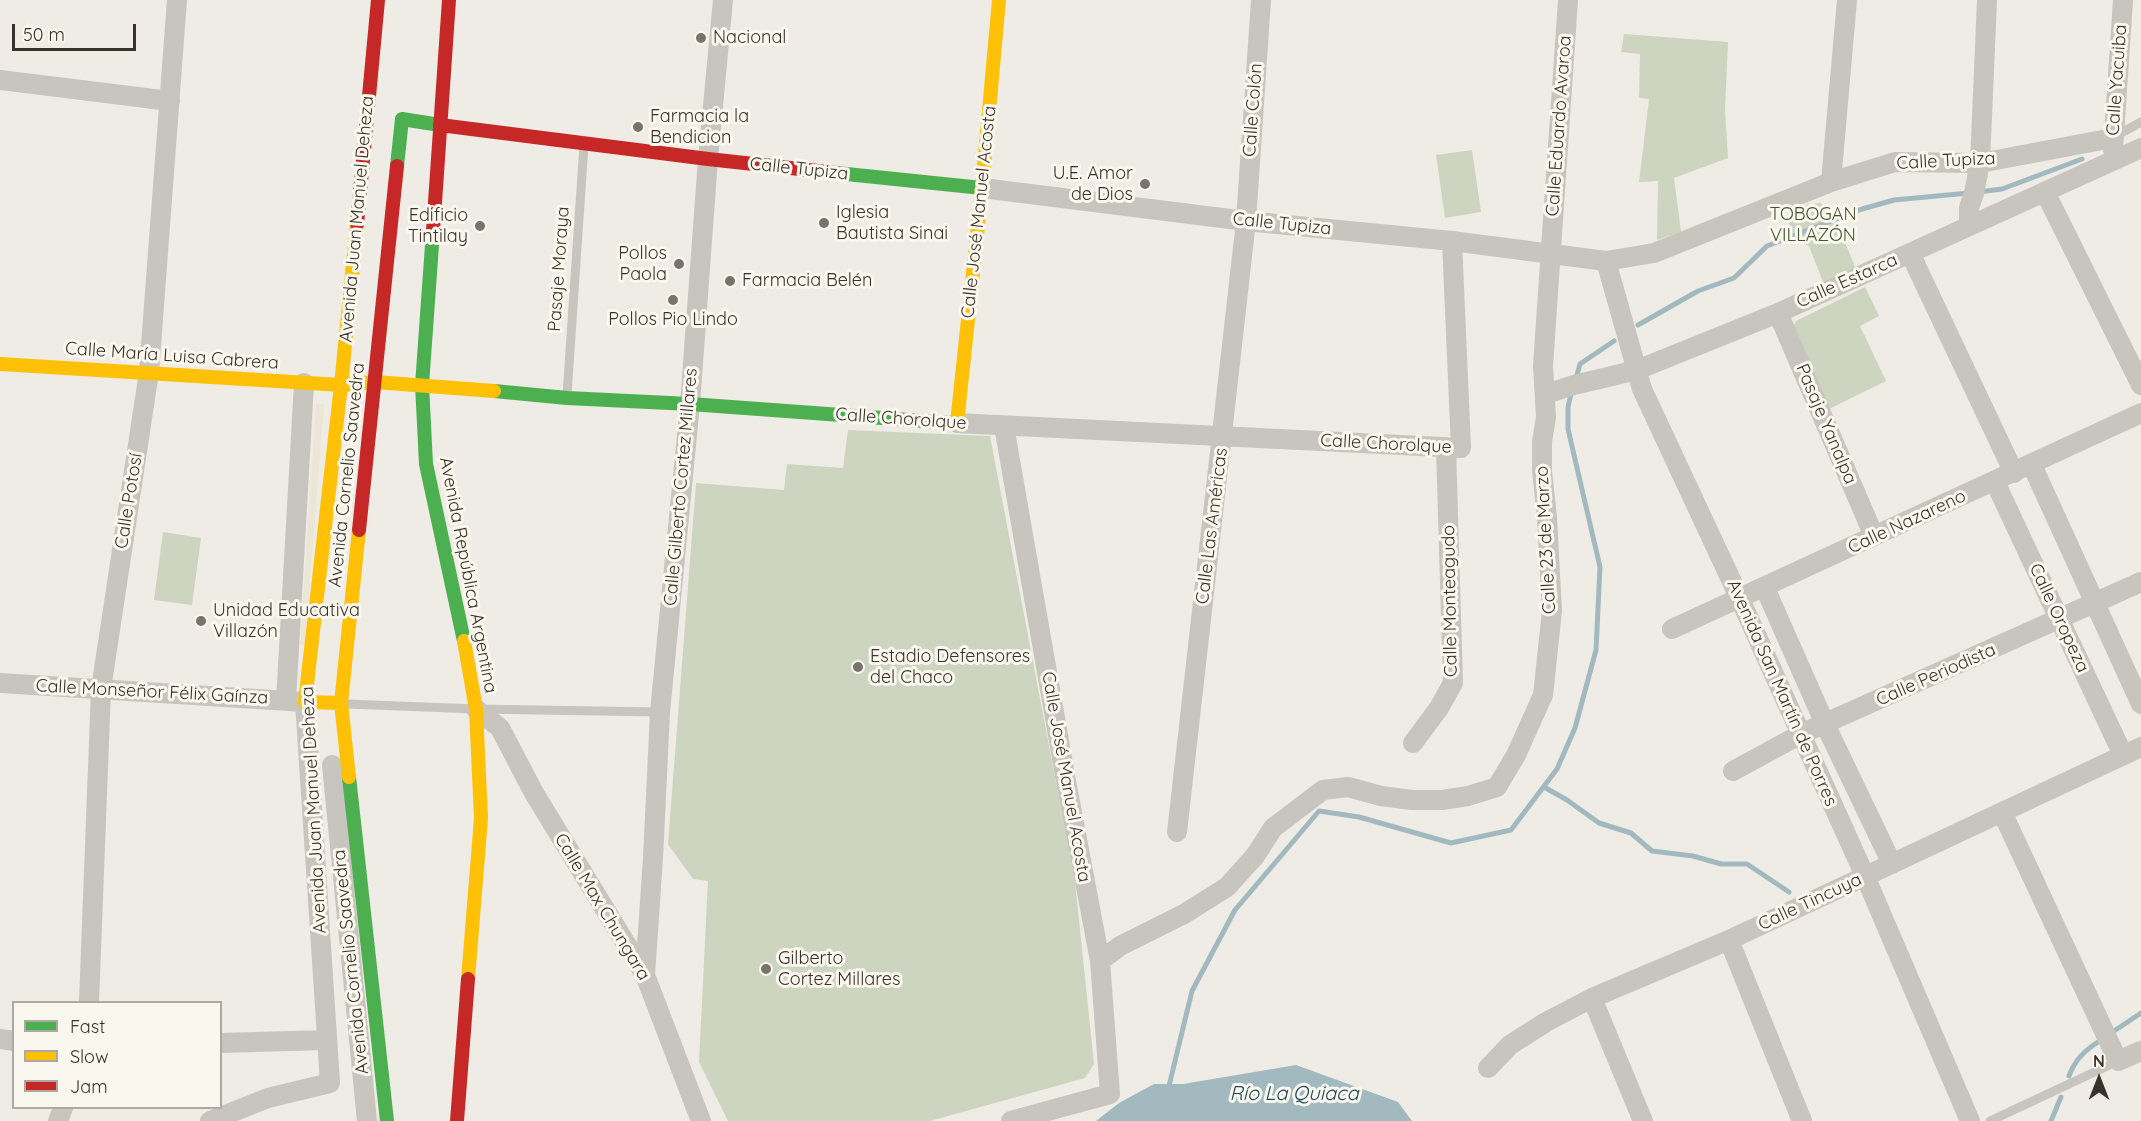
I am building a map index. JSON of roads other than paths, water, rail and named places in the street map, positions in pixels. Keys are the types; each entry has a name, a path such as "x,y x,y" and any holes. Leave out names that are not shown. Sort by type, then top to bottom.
{"main road":[{"name":"Avenida Juan Manuel Deheza","path":"295,701 341,385 378,0"},
{"name":"Avenida República Argentina","path":"449,0 422,385 426,464 476,709 480,818 457,1121"},
{"name":"Calle José Manuel Acosta","path":"957,423 999,0"},
{"name":"Calle Tupiza","path":"402,119 708,159 982,188"},
{"name":"Avenida Cornelio Saavedra","path":"387,1121 333,703 375,382 402,119"},
{"name":"Calle María Luisa Cabrera","path":"0,364 341,385"},
{"name":"Calle Chorolque","path":"341,385 375,382 567,398 690,404 957,423"},
{"path":"295,701 333,703"}],"street":[{"name":"Calle Potosí","path":"88,1001 100,689 148,372 177,0"},
{"name":"Calle Gilberto Cortez Millares","path":"645,975 660,712 690,404 708,159 723,0"},
{"name":"Calle Colón","path":"1246,221 1261,0"},
{"name":"Calle Eduardo Avaroa","path":"1551,252 1568,0"},
{"path":"1831,182 1847,0"},
{"path":"1969,226 1969,208 1980,164 1987,0"},
{"name":"Calle Yacuiba","path":"2112,161 2122,0"},
{"path":"0,80 170,101"},
{"name":"Calle Tupiza","path":"982,188 1246,221 1551,252 1606,261 1654,253 1831,182 1895,162 1980,164 2113,138"},
{"name":"Calle Estarca","path":"1546,394 1637,370 1778,313 2141,148"},
{"path":"2045,192 2141,385"},
{"name":"Calle Las Américas","path":"1177,832 1246,221"},
{"name":"Calle Monteagudo","path":"1413,743 1439,708 1453,683 1452,241"},
{"name":"Calle 23 de Marzo","path":"1100,961 1120,946 1184,914 1227,887 1255,856 1273,828 1323,790 1348,787 1381,796 1412,800 1442,800 1468,796 1497,786 1516,755 1543,695 1552,611 1542,471 1542,442 1546,417 1543,366 1551,252"},
{"path":"1910,252 2096,604 2141,704"},
{"name":"Avenida San Martín de Porres","path":"1606,261 1642,389 1801,734 1970,1121"},
{"name":"Pasaje Yanalpa","path":"1778,313 1874,536"},
{"name":"Avenida Juan Manuel Deheza","path":"210,1121 268,1098 330,1083 295,701 304,383"},
{"name":"Calle Nazareno","path":"1672,629 2141,413"},
{"name":"Calle Chorolque","path":"957,423 1454,447"},
{"name":"Calle José Manuel Acosta","path":"1004,426 1100,961 1110,1094 1011,1121"},
{"name":"Calle Oropeza","path":"1995,482 2061,620 2135,753"},
{"name":"Calle Periodista","path":"1733,771 1801,734 2061,620 2141,582"},
{"name":"Avenida San Martín de Porres","path":"1765,588 1825,724 1892,864"},
{"name":"Calle Monseñor Félix Gaínza","path":"0,683 295,701"},
{"path":"333,703 367,1121"},
{"name":"Calle Max Chungara","path":"476,709 500,728 534,793 645,975 701,1121"},
{"name":"Calle Tincuya","path":"1488,1068 1510,1045 1546,1022 1592,998 1729,940 2002,812 2135,753"},
{"path":"2002,812 2118,1061 2141,1051"},
{"path":"1729,940 1802,1121"},
{"path":"1592,998 1643,1121"},
{"path":"222,1043 326,1040"}],"lane":[{"name":"Calle Tupiza","path":"2113,138 2141,122"},
{"name":"Pasaje Moraya","path":"567,398 585,143"},
{"path":"333,703 476,709 660,712"},
{"path":"1990,1121 2118,1061"}],"water":[{"name":"Río La Quiaca","path":"1296,1065 1398,1102 1412,1121 1096,1121 1119,1103 1154,1084 1183,1084"}],"waterway":[{"path":"1978,192 2002,189 2082,159"},
{"path":"1638,325 1698,291 1734,278 1767,246 1862,209 1894,200 1969,193"},
{"path":"1577,375 1580,364 1614,341"},
{"path":"1168,1090 1192,991 1235,910 1319,811 1359,817 1451,843 1511,830 1557,769 1575,728 1596,650 1600,567 1568,429 1568,407 1571,394"},
{"path":"1544,787 1599,823 1631,833 1652,851 1693,856 1721,864 1747,864 1789,892"},
{"path":"2114,1031 2141,1013"},
{"path":"2069,1076 2080,1056 2098,1042"},
{"path":"2051,1121 2061,1097"}],"place":[{"name":"Nacional","path":"701,38"},
{"name":"Farmacia la Bendicion","path":"638,127"},
{"name":"U.E. Amor de Dios","path":"1145,184"},
{"name":"Iglesia Bautista Sinai","path":"824,223"},
{"name":"Edificio Tintilay","path":"480,226"},
{"name":"Pollos Paola","path":"679,264"},
{"name":"Farmacia Belén","path":"730,281"},
{"name":"Pollos Pio Lindo","path":"673,300"},
{"name":"Unidad Educativa Villazón","path":"201,621"},
{"name":"Estadio Defensores del Chaco","path":"858,667"},
{"name":"Gilberto Cortez Millares","path":"766,969"}],"park label":[{"name":"TOBOGAN VILLAZÓN","path":"1813,225"}]}
